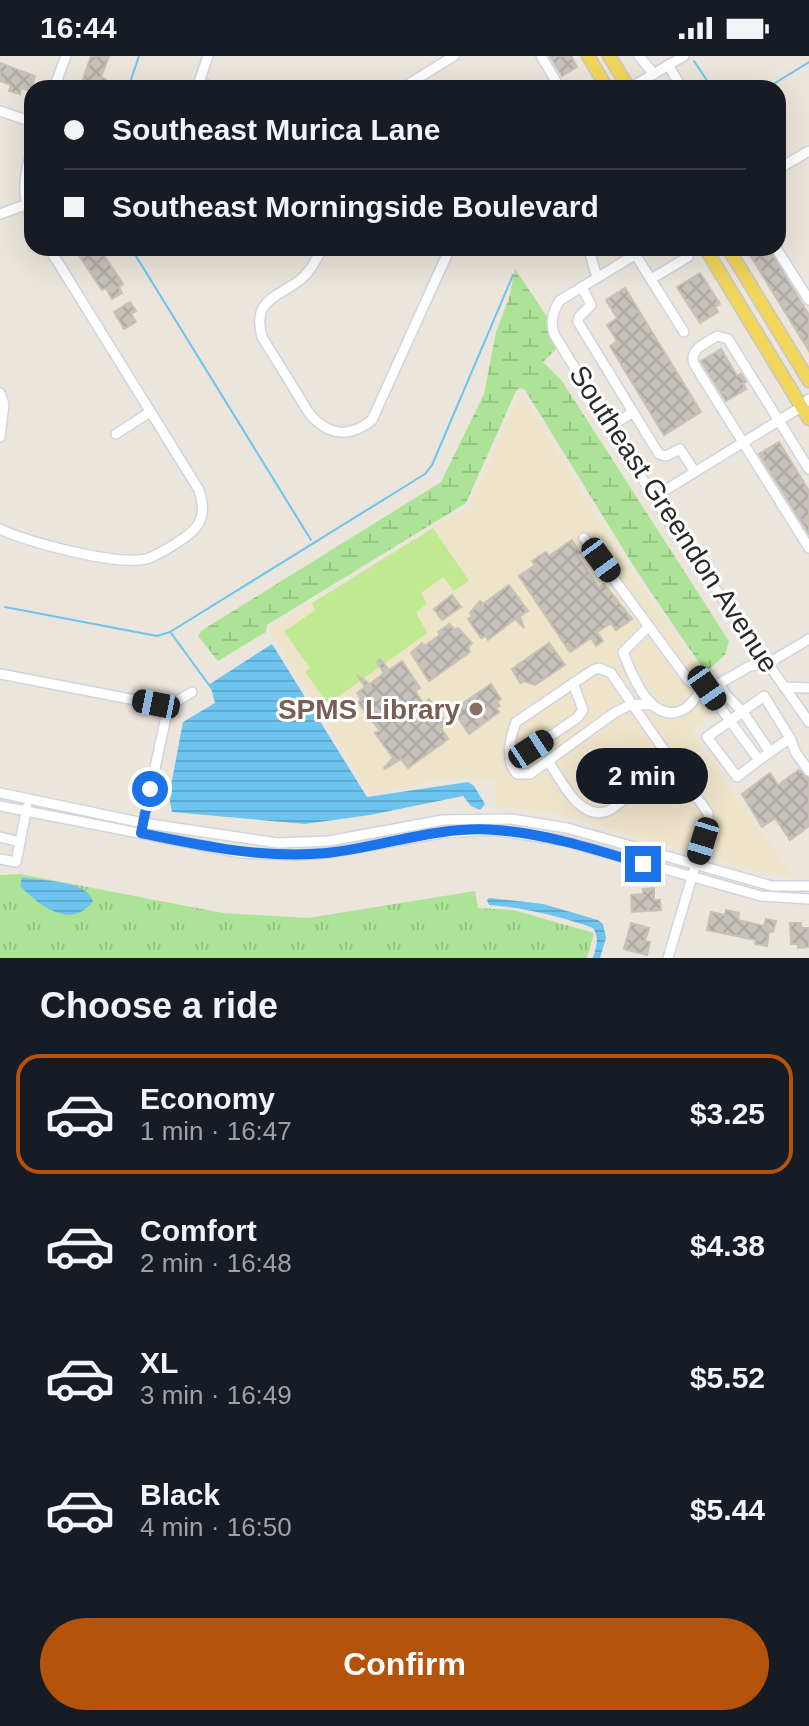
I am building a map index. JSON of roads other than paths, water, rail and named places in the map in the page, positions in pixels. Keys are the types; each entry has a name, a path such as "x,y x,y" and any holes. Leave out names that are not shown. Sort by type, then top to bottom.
{"main road":[{"path":"588,56 602,80"},
{"path":"609,56 624,80"},
{"path":"710,256 805,403 809,419"},
{"path":"733,256 809,381"}],"street":[{"path":"57,80 66,56"},
{"path":"200,80 208,56"},
{"path":"415,80 454,56"},
{"path":"541,56 555,80"},
{"path":"639,56 654,74"},
{"path":"643,80 684,56"},
{"path":"668,65 677,80"},
{"path":"0,111 24,119"},
{"path":"786,165 808,154"},
{"path":"0,214 24,205"},
{"path":"0,529 69,550 130,560 156,555 194,530 202,519 204,506 199,490 54,256"},
{"path":"318,256 302,278 264,303 258,324 262,337 318,424 331,432 352,432 372,420 446,256"},
{"path":"592,256 592,267 598,277"},
{"path":"632,256 582,287 591,305 578,322 659,454 666,456 680,449 695,472"},
{"path":"636,256 684,332"},
{"path":"781,256 809,300"},
{"path":"651,279 688,257"},
{"name":"Southeast Greendon Avenue","path":"582,287 559,301 551,324 554,334 687,549 809,722"},
{"path":"809,469 728,339 717,336 693,352 691,357 809,548"},
{"path":"0,393 4,404 0,437"},
{"path":"654,497 805,403"},
{"path":"116,434 150,412"},
{"path":"610,427 633,412"},
{"path":"584,538 689,681 705,688 759,760"},
{"path":"649,626 623,652 636,685 653,705 669,714 687,708 705,688 719,684 750,666 767,664 809,639"},
{"path":"653,705 632,704 614,713 530,774 517,774 511,767 511,735 516,722 593,670 606,669 632,704 708,813 708,823 668,958"},
{"path":"0,674 156,704 163,710 166,717 142,828"},
{"path":"511,748 531,749 577,718 583,710 573,683"},
{"path":"719,684 770,752"},
{"path":"784,687 809,688"},
{"path":"163,710 192,692"},
{"path":"790,738 737,777 707,737 764,696 790,738 796,753 809,771"},
{"path":"548,761 577,802 589,811 601,814 673,763"},
{"path":"0,793 241,853 296,855 375,846 433,834 493,830 565,841 761,896 809,899"},
{"path":"0,859 16,862 29,800"},
{"path":"0,806 142,828 296,843 329,841 430,821 488,817 567,828 772,886 809,886"},
{"path":"430,821 433,834"},
{"path":"565,841 567,828"},
{"path":"0,837 20,842"},
{"path":"296,843 296,855"}],"water":[{"path":"272,644 367,797 468,782 485,804 480,810 471,806 463,796 370,815 305,824 172,812 169,796 183,722 215,703 210,684"},
{"path":"22,877 73,885 89,894 93,901 75,914 55,912 36,901 20,886"},
{"path":"489,898 543,904 598,920 603,924 606,938 600,958 593,958 597,939 593,928 542,913 489,905"}],"waterway":[{"path":"131,80 139,56"},
{"path":"694,61 707,80"},
{"path":"780,80 809,62"},
{"path":"136,256 311,540"},
{"path":"5,607 157,636 170,632 425,474 432,465 513,275"},
{"path":"171,633 212,689"}],"place":[{"name":"SPMS Library","path":"476,709"}]}
